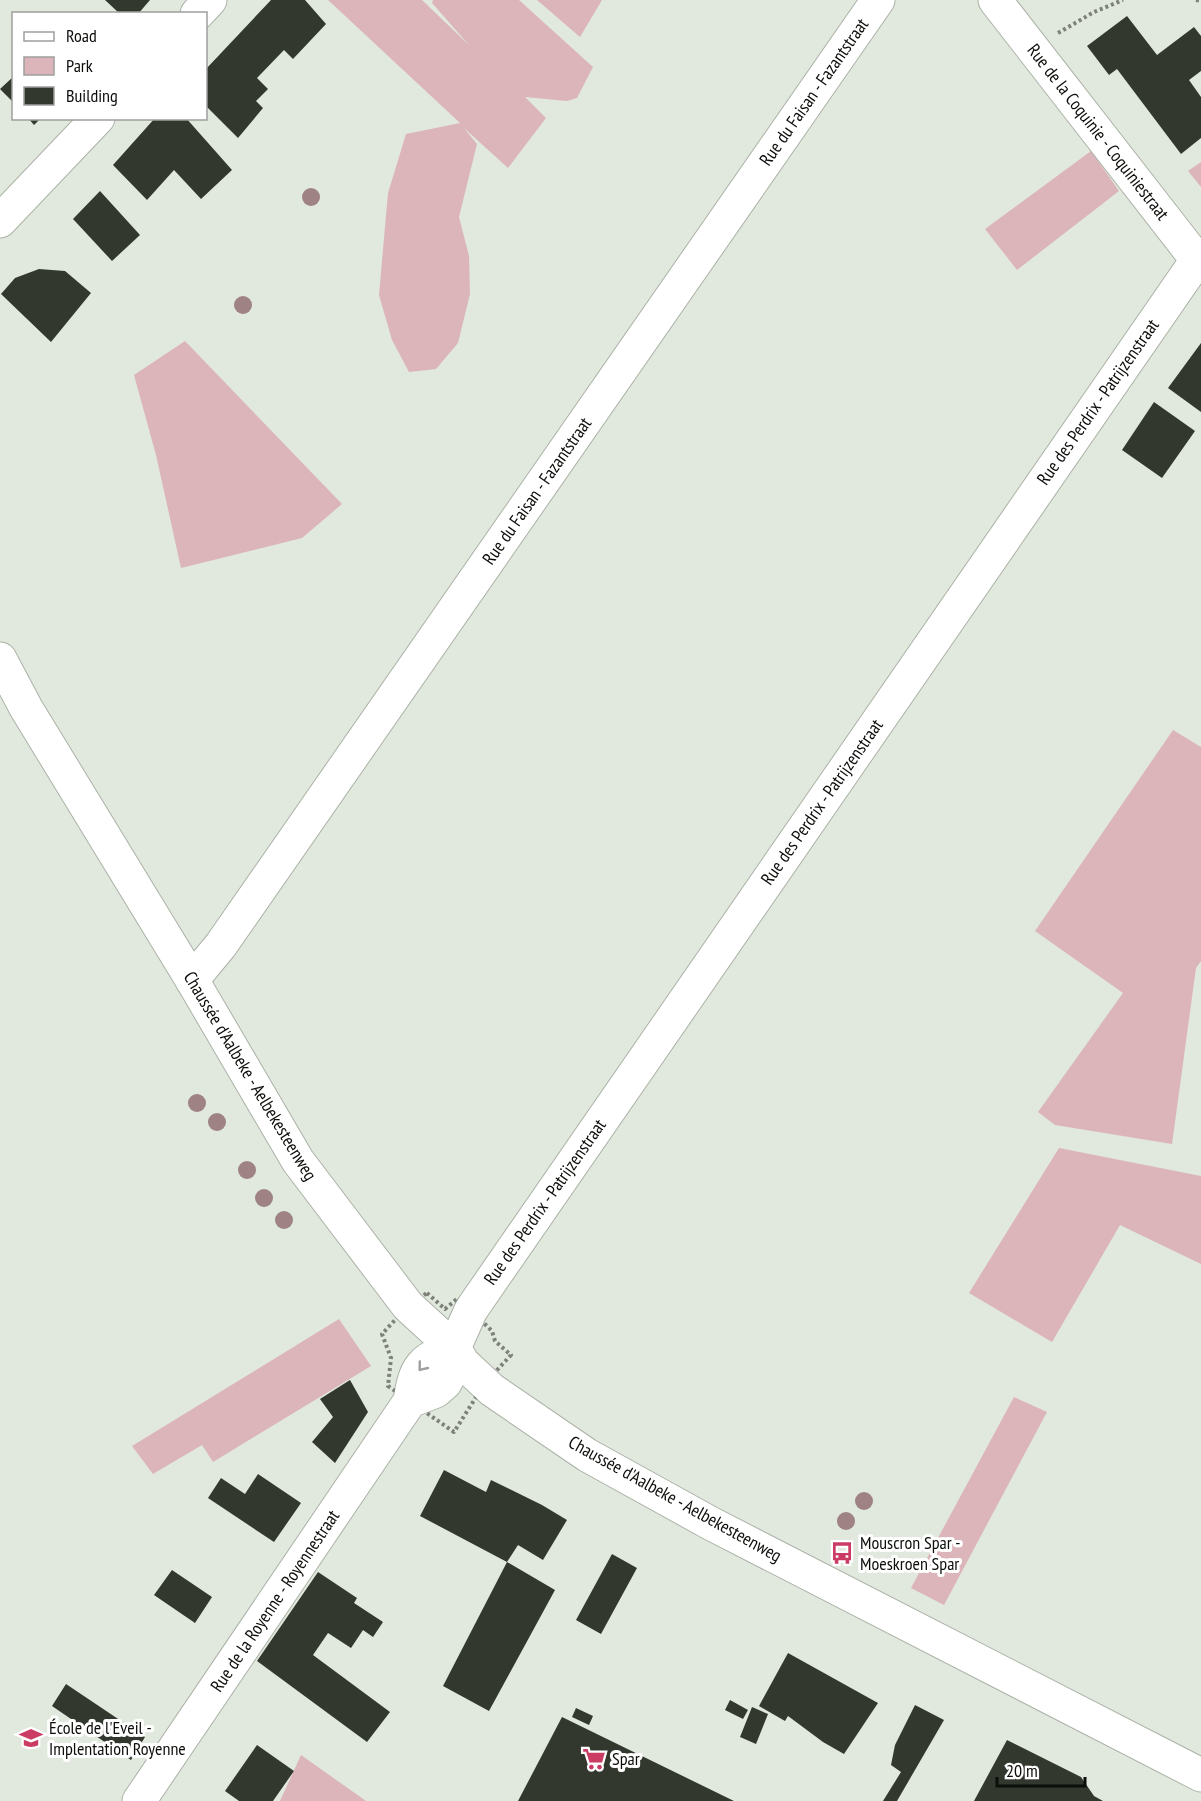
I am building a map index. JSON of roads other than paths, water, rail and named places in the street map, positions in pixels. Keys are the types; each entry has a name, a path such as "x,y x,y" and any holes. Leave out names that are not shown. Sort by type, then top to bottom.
{"street":[{"path":"200,12 210,0"},
{"name":"Rue du Faisan - Fazantstraat","path":"192,980 221,945 878,0"},
{"name":"Rue de la Coquinie - Coquiniestraat","path":"995,0 1199,263"},
{"path":"0,221 96,120"},
{"name":"Rue des Perdrix - Patrijzenstraat","path":"454,1348 475,1304 1199,263"},
{"name":"Chaussée d'Aalbeke - Aelbekesteenweg","path":"0,659 26,708 192,980 298,1161 408,1306 454,1348 463,1363 492,1390 587,1455 710,1523 1201,1774"},
{"name":"Rue de la Royenne - Royennestraat","path":"139,1801 410,1401 417,1370 425,1361 454,1348"}],"place":[{"name":"Mouscron Spar - Moeskroen Spar","path":"842,1553"},
{"name":"École de l'Eveil - Implentation Royenne","path":"31,1738"},
{"name":"Spar","path":"594,1759"}]}
